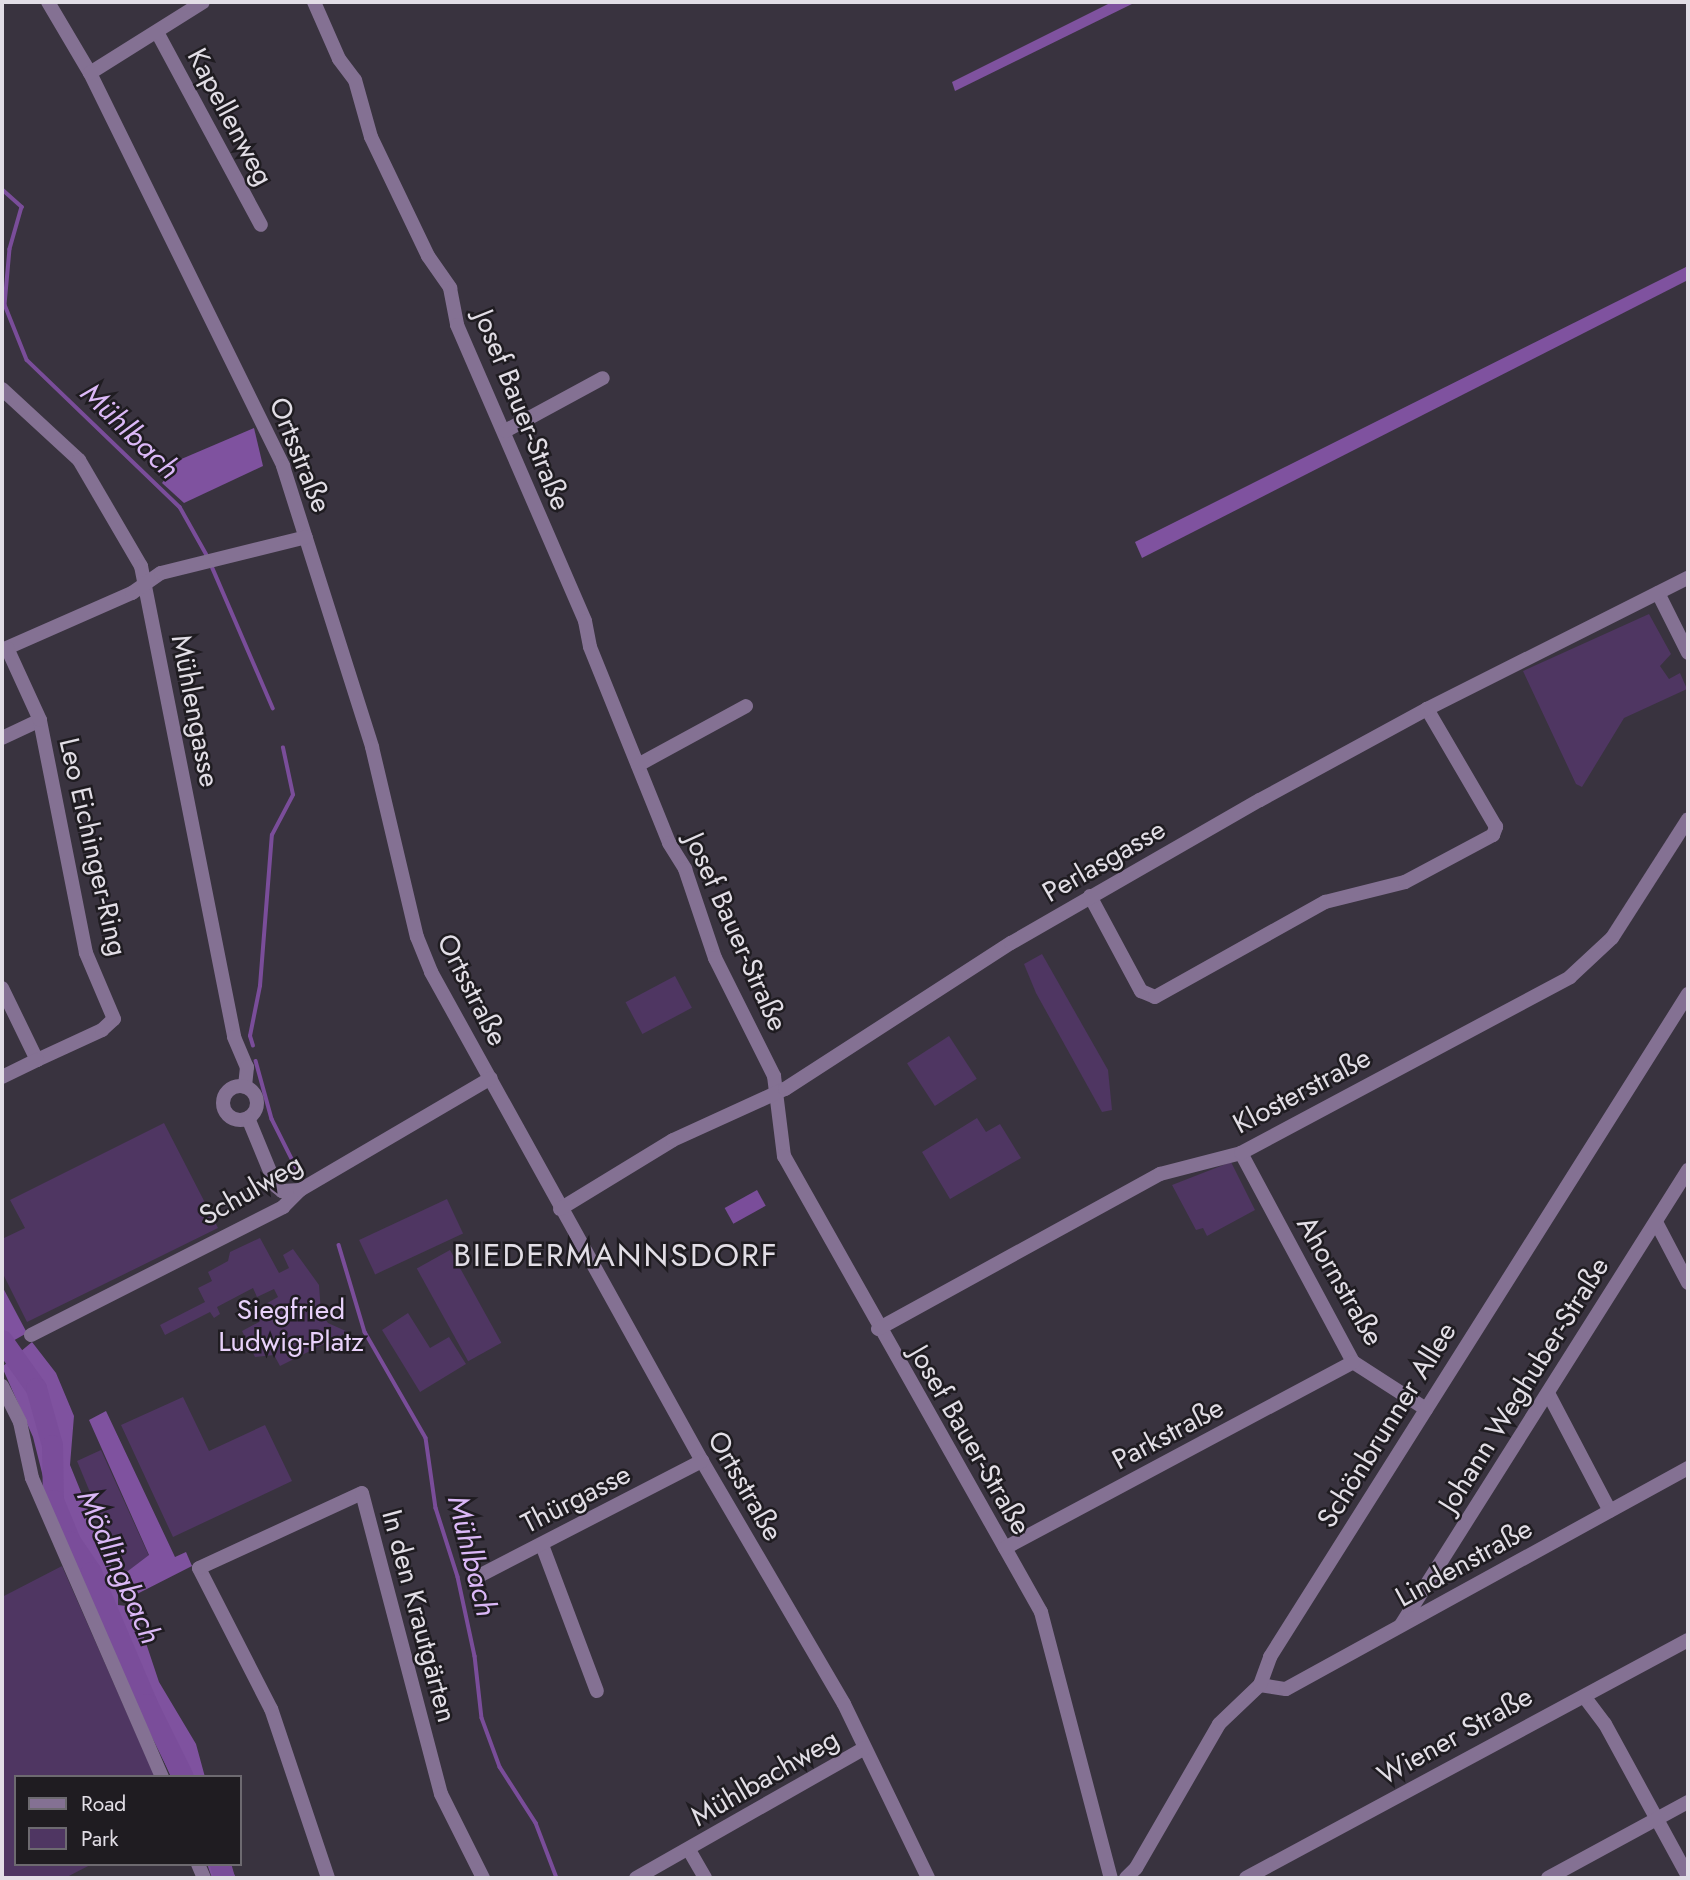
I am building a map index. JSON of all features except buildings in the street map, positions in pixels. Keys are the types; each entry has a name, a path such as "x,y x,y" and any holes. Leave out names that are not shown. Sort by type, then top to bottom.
{"street":[{"name":"Ortsstraße","path":"48,2 90,73 266,430 306,537 372,747 417,937 431,972 560,1209 865,1748 928,1878"},
{"path":"90,73 203,2"},
{"name":"Josef Bauer-Straße","path":"314,2 340,59 355,80 371,136 417,234 446,278 457,325 585,621 590,647 669,844 685,869 715,958 764,1055 777,1093 784,1156 878,1329 1041,1612 1111,1878"},
{"name":"Kapellenweg","path":"157,32 261,225"},
{"path":"505,431 603,378"},
{"name":"Mühlengasse","path":"2,389 79,460 141,566 234,1037 247,1067 245,1087 256,1099 248,1118 276,1186 282,1191 304,1188"},
{"path":"40,720 5,649 145,585 161,573 306,537"},
{"name":"Perlasgasse","path":"560,1209 673,1140 777,1093 1090,896 1427,709 1688,578"},
{"path":"1658,593 1688,653"},
{"path":"638,765 746,706"},
{"path":"1090,896 1141,990 1155,997 1325,902 1405,882 1493,835 1496,827 1427,709"},
{"name":"Leo Eichinger-Ring","path":"2,738 40,720 86,953 114,1019 102,1030 2,1077"},
{"name":"Klosterstraße","path":"878,1329 1160,1174 1241,1153 1570,977 1612,938 1688,819"},
{"path":"2,988 37,1060"},
{"name":"Schönbrunner Allee","path":"1126,1878 1136,1868 1219,1724 1260,1685 1270,1657 1688,994"},
{"name":"Schulweg","path":"31,1335 283,1207 304,1188 491,1078"},
{"path":"245,1087 229,1091 224,1107 233,1118 248,1118"},
{"name":"Ahornstraße","path":"1241,1153 1353,1362 1426,1409"},
{"name":"Johann Weghuber-Straße","path":"1401,1625 1688,1170"},
{"path":"1656,1222 1688,1283"},
{"name":"Parkstraße","path":"1005,1548 1353,1362"},
{"path":"2,1386 20,1422 32,1478 161,1775"},
{"path":"1548,1393 1610,1511"},
{"name":"Thürgasse","path":"473,1579 702,1461"},
{"name":"Lindenstraße","path":"1260,1685 1286,1689 1688,1468"},
{"name":"In den Krautgärten","path":"328,1878 271,1709 199,1568 362,1493 441,1794 483,1878"},
{"path":"542,1545 597,1691"},
{"name":"Wiener Straße","path":"1246,1878 1567,1703 1586,1699 1688,1640"},
{"path":"1586,1699 1605,1724 1688,1876"},
{"name":"Mühlbachweg","path":"636,1878 865,1748"},
{"path":"1548,1878 1688,1802"},
{"name":"Mühlbachweg","path":"689,1850 705,1878"}],"green space":[{"path":"1649,614 1671,654 1660,666 1669,679 1680,673 1687,689 1624,718 1582,787 1576,784 1523,671"},
{"path":"1042,954 1108,1070 1112,1110 1102,1112 1036,993 1024,964"},
{"path":"675,976 692,1008 642,1034 626,1002"},
{"path":"949,1036 977,1079 935,1106 907,1063"},
{"path":"977,1118 986,1132 1000,1124 1021,1158 950,1199 922,1152"},
{"path":"164,1123 218,1228 27,1322 2,1272 2,1239 25,1228 10,1200"},
{"path":"1231,1162 1255,1210 1207,1236 1203,1228 1196,1230 1172,1185"},
{"path":"447,1199 463,1233 375,1274 359,1240"},
{"name":"Siegfried Ludwig-Platz","path":"260,1238 279,1273 289,1268 283,1255 293,1249 319,1285 321,1313 328,1323 348,1332 280,1366 274,1355 255,1357 242,1331 259,1322 253,1311 278,1297 274,1289 257,1297 253,1288 217,1307 220,1314 214,1318 210,1312 165,1335 160,1325 205,1302 198,1288 212,1281 208,1272 228,1261 230,1252"},
{"path":"450,1250 501,1343 468,1361 417,1268"},
{"path":"408,1313 430,1348 449,1337 466,1364 420,1392 382,1330"},
{"path":"183,1397 209,1451 265,1425 292,1481 173,1537 121,1425"},
{"path":"101,1450 149,1556 124,1574 77,1461"},
{"path":"62,1566 154,1775 14,1775 14,1866 88,1866 65,1878 2,1878 2,1597"}],"shaded area":[{"path":"1112,2 1136,2 955,91 952,82"},
{"path":"1688,266 1688,280 1142,558 1135,542"},
{"path":"254,428 263,466 184,503 162,483 179,460"},
{"path":"757,1190 766,1206 733,1224 725,1208"},
{"path":"2,1286 27,1333 2,1347"},
{"path":"32,1342 56,1373 74,1416 70,1465 118,1583 118,1605 134,1607 159,1682 196,1744 204,1775 170,1775 50,1505 33,1437 2,1367"},
{"path":"106,1411 175,1557 186,1552 192,1566 135,1595 124,1574 149,1555 89,1420"},
{"path":"208,1866 230,1866 236,1878 212,1878"}],"waterway":[{"name":"Mühlbach","path":"2,189 22,207 10,249 5,305 27,360 180,507 208,557"},
{"name":"Mühlbach","path":"211,564 273,708"},
{"name":"Mühlbach","path":"253,1046 250,1036 260,986 272,835 293,795 283,748"},
{"name":"Mühlbach","path":"256,1061 272,1119 301,1177"},
{"name":"Mühlbach","path":"339,1245 365,1332 426,1438 436,1508 458,1577 475,1656 482,1718 500,1767 536,1823 557,1878"},
{"name":"Mödlingbach","path":"2,1340 36,1388 52,1445 53,1500 70,1541 91,1572 147,1704 182,1775"},
{"name":"Mödlingbach","path":"221,1866 224,1878"}],"district":[{"name":"BIEDERMANNSDORF","path":"616,1255"}]}
